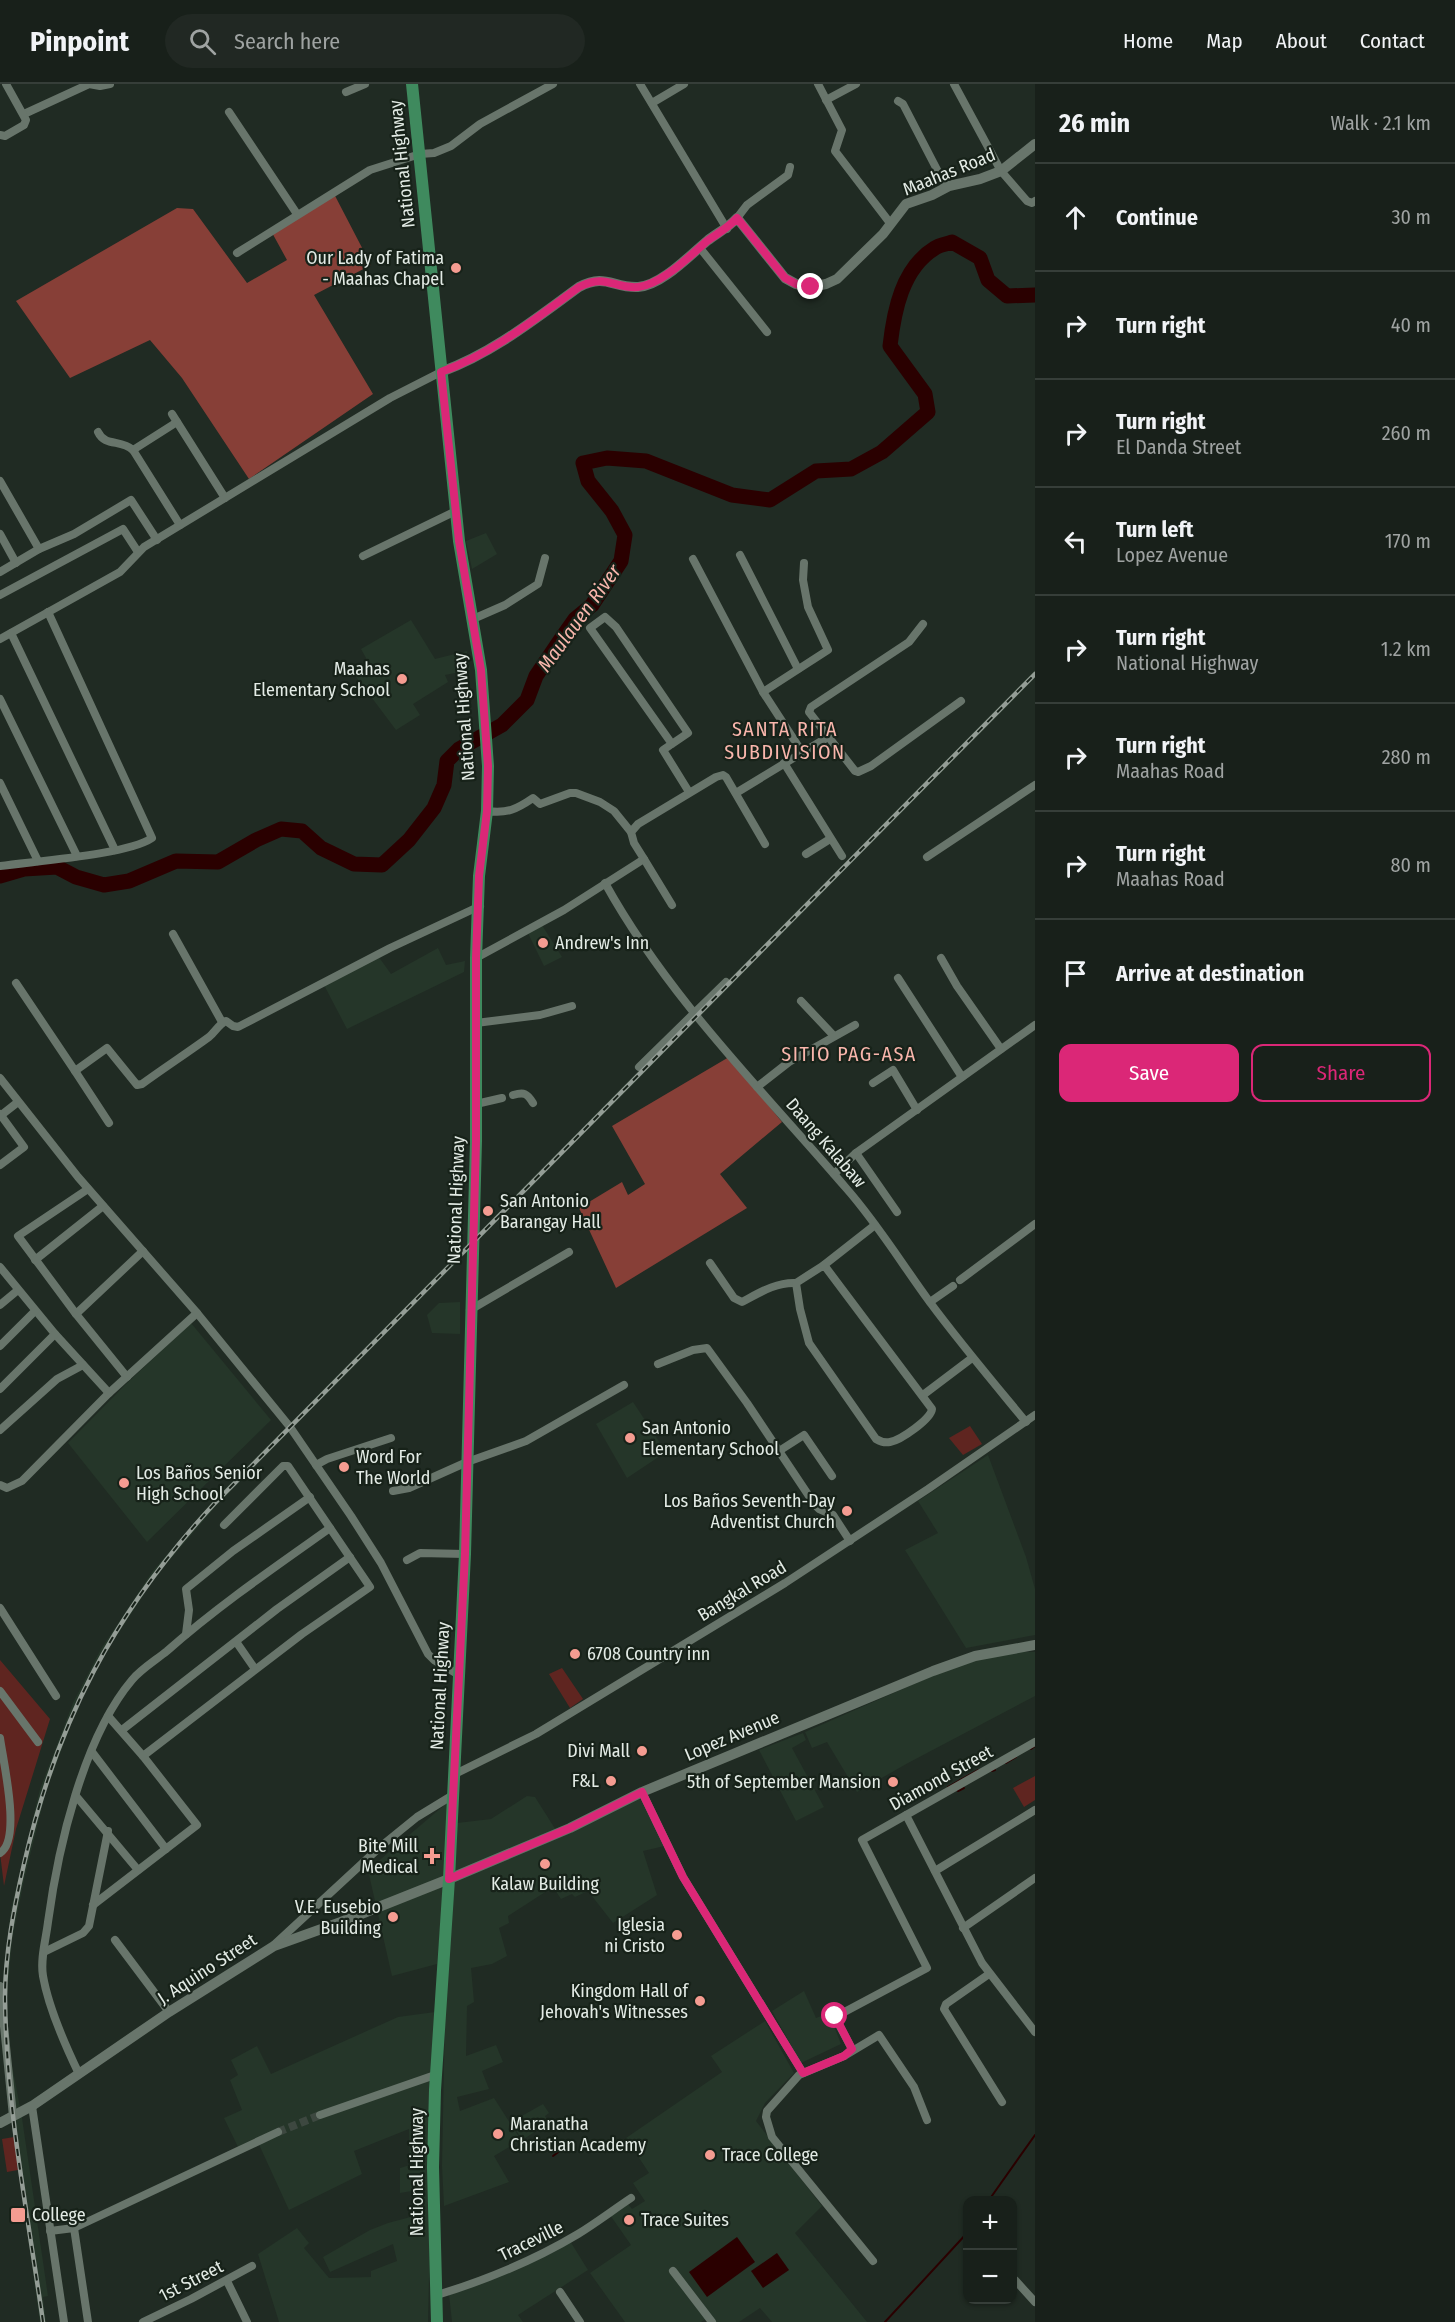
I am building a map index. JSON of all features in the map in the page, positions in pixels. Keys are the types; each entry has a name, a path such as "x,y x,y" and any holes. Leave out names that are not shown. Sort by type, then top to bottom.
{"main road":[{"name":"National Highway","path":"412,84 459,541 473,620 487,746 487,811 479,876 480,906 476,958 476,1104 465,1554 449,1879 435,2074 433,2167 437,2322"}],"street":[{"path":"0,135 5,136 24,125 26,120 6,84"},
{"path":"24,114 88,84 99,86 110,84"},
{"path":"346,92 365,84"},
{"path":"237,253 370,170 420,154 434,153 451,146 480,124 553,84"},
{"path":"640,84 727,229"},
{"path":"652,103 684,84"},
{"path":"818,84 842,130 835,151 890,223"},
{"path":"826,100 856,84"},
{"path":"954,84 1001,171 1027,201 1034,204"},
{"path":"898,101 903,104 946,187"},
{"path":"230,112 297,214"},
{"name":"Maahas Road","path":"737,218 785,278 796,284 811,287 826,284 837,279 883,234 906,204 932,195 946,187 980,180 1001,171 1035,144"},
{"path":"0,639 120,572 138,552 390,398 497,346 579,287 598,279 633,287 650,284 708,240 727,229 747,205 788,175 790,167"},
{"path":"700,248 767,332"},
{"path":"172,414 225,498"},
{"path":"133,450 177,422"},
{"path":"98,432 101,438 108,442 122,443 133,450 180,525"},
{"path":"0,481 39,549"},
{"path":"0,572 39,549 74,534 131,500 157,540"},
{"path":"363,556 456,511"},
{"path":"0,595 123,529 138,552"},
{"path":"0,534 16,563"},
{"path":"740,555 798,669"},
{"path":"473,620 505,605 538,584 545,558"},
{"path":"693,559 763,692 802,752"},
{"path":"763,692 828,650 807,607 803,580 804,563"},
{"path":"0,866 115,850 150,840 152,835 48,612"},
{"path":"672,744 590,628 605,617 615,627 688,733 672,744 663,750 689,792"},
{"path":"923,624 909,642 809,708 809,712 858,772 871,766 961,701"},
{"path":"10,633 115,850"},
{"path":"0,699 77,856"},
{"path":"736,793 828,738"},
{"path":"784,763 842,856"},
{"path":"631,832 638,824 689,792 723,775 765,844"},
{"path":"0,783 38,861"},
{"path":"927,857 1035,785"},
{"path":"487,811 498,813 513,811 533,798 540,804 570,793 600,802 614,811 631,832 634,843 672,905"},
{"path":"806,854 830,839"},
{"path":"476,958 564,910 644,859"},
{"name":"Daang Kalabaw","path":"605,883 627,922 663,975 834,1174 875,1225 972,1358 1026,1422"},
{"path":"222,1022 226,1021 233,1026 238,1026 380,953 480,906"},
{"path":"173,934 222,1022"},
{"path":"941,958 957,986 1001,1049"},
{"path":"898,978 962,1077"},
{"path":"639,1067 726,982"},
{"path":"16,983 109,1123"},
{"path":"801,1001 834,1036"},
{"path":"476,1023 540,1015 572,1006"},
{"path":"75,1071 107,1048 132,1081 137,1085 142,1084 215,1032 222,1022"},
{"path":"834,1174 856,1154 1035,1024"},
{"path":"757,1087 789,1062 855,1025"},
{"path":"873,1083 893,1070 917,1110"},
{"path":"0,1078 88,1189 197,1313 290,1427 381,1563 428,1654 459,1675"},
{"path":"513,1095 523,1093 529,1095 533,1103"},
{"path":"476,1104 502,1098"},
{"path":"0,1165 24,1147 0,1115 18,1102"},
{"path":"856,1154 897,1212"},
{"path":"88,1189 18,1236 34,1260 127,1377"},
{"path":"34,1260 103,1206"},
{"path":"960,1280 1035,1224"},
{"path":"710,1263 734,1298 742,1302 774,1287 796,1283 875,1225"},
{"path":"76,1314 143,1251"},
{"path":"470,1310 569,1252"},
{"path":"796,1283 809,1343 876,1439 885,1442 896,1440 929,1418 932,1409 923,1395 824,1264"},
{"path":"0,1267 35,1311 109,1393"},
{"path":"930,1302 953,1286"},
{"path":"0,1305 18,1290"},
{"path":"0,1346 35,1311"},
{"path":"0,1485 7,1488 22,1481 109,1393 197,1313"},
{"path":"0,1389 55,1334"},
{"path":"658,1364 693,1350 707,1348 815,1505 833,1515 850,1541"},
{"path":"923,1395 972,1358"},
{"path":"0,1430 57,1379 83,1365"},
{"path":"393,1491 409,1488 467,1462 526,1441 624,1385"},
{"name":"Bangkal Road","path":"453,1775 506,1751 554,1724 850,1541 1035,1415"},
{"path":"779,1451 804,1435 832,1476"},
{"path":"316,1465 327,1459 391,1438"},
{"path":"143,1756 302,1634 370,1587 288,1466 283,1466 224,1525"},
{"path":"186,1634 189,1616 186,1589 233,1551 310,1497"},
{"path":"79,2074 44,1977 44,1952 61,1854 76,1796 108,1716 133,1678 186,1634 330,1528"},
{"path":"406,1560 420,1553 465,1554"},
{"path":"122,1730 277,1610 350,1557"},
{"path":"0,1609 56,1696"},
{"path":"237,1643 255,1670"},
{"name":"Lopez Avenue","path":"449,1879 570,1828 642,1792 949,1665 975,1656 1035,1645"},
{"path":"0,1691 38,1742"},
{"path":"93,1905 197,1825 122,1730 108,1716"},
{"path":"0,1738 11,1815 9,1840 5,1850 0,1853"},
{"name":"Diamond Street","path":"852,2049 835,2016 927,1968 862,1840 1035,1742"},
{"path":"92,1752 166,1849"},
{"path":"642,1792 683,1877 803,2073"},
{"path":"274,1946 380,1847 417,1817 453,1795"},
{"path":"76,1796 138,1870"},
{"path":"935,1871 1035,1810"},
{"path":"906,1815 989,1974 1035,2032"},
{"path":"44,1952 83,1933 89,1926 108,1832"},
{"path":"963,1928 1035,1878"},
{"name":"J. Aquino Street","path":"0,2123 32,2106 169,2012 274,1946 332,1926 449,1879"},
{"path":"115,1940 169,2012"},
{"path":"989,1974 946,2004 944,2009 1002,2102"},
{"path":"0,1986 13,2116"},
{"path":"873,2261 772,2137 768,2126 767,2111 799,2075 844,2056 852,2049 879,2035 914,2087 927,2120"},
{"path":"320,2115 435,2074"},
{"path":"32,2106 64,2322"},
{"path":"50,2231 74,2228 278,2132"},
{"name":"Traceville","path":"437,2295 504,2272 536,2257 578,2234 631,2198"},
{"path":"74,2228 88,2322"},
{"name":"1st Street","path":"143,2322 227,2281 252,2266"},
{"path":"673,2271 712,2322"},
{"path":"227,2281 248,2322"},
{"path":"1017,2282 1035,2302"},
{"path":"560,2292 580,2322"}],"shaded area":[{"path":"332,190 371,265 314,295 373,394 249,479 182,378 150,340 70,378 16,301 177,208 193,209 247,283 287,260 270,229"},
{"path":"486,533 497,554 472,569 466,541"},
{"name":"Maahas Elementary School","path":"411,620 435,659 467,651 470,670 445,675 448,682 413,704 420,715 396,730 354,674 370,665 361,649"},
{"path":"1035,670 1035,678 216,1506 156,1576 106,1652 78,1706 46,1791 12,1940 7,1995 9,2049 22,2118 48,2296 43,2297 46,2322 40,2322 11,2119 1,1995 11,1909 40,1789 73,1703 101,1649 152,1572 212,1502"},
{"name":"Andrew's Inn","path":"540,922 562,957 544,966 526,929"},
{"path":"438,948 446,965 465,961 464,972 347,1029 324,985 378,956 391,974"},
{"path":"729,1057 782,1122 720,1174 747,1208 616,1288 579,1208 622,1182 628,1195 645,1184 612,1126"},
{"path":"460,1302 460,1334 432,1333 427,1315 439,1303"},
{"name":"Los Baños Senior High School","path":"191,1323 271,1420 147,1542 68,1443"},
{"name":"San Antonio Elementary School","path":"633,1402 666,1452 627,1478 596,1424"},
{"path":"970,1426 982,1444 963,1455 949,1438"},
{"path":"988,1455 1026,1557 1035,1589 1035,1635 966,1648 905,1550 938,1533 918,1501"},
{"path":"1008,1652 1035,1652 1035,1696 857,1792 827,1742 812,1748 805,1732 973,1658"},
{"path":"0,1660 50,1719 16,1829 4,1886 0,1853"},
{"path":"562,1668 583,1699 570,1708 549,1674"},
{"path":"803,1733 806,1740 792,1748 824,1807 796,1821 759,1750"},
{"path":"1035,1776 1035,1800 1024,1807 1013,1788"},
{"path":"641,1795 669,1845 643,1851 657,1895 613,1923 588,1891 575,1897 572,1894 561,1899 553,1887 508,1916 509,1923 499,1928 507,1956 492,1964 471,1968 474,2002 467,2006 466,2056 496,2045 503,2062 482,2071 489,2089 457,2097 460,2111 494,2098 521,2140 494,2156 509,2182 444,2206 442,2166 445,2015 457,1823 491,1819 527,1796 535,1797 559,1835"},
{"path":"448,1802 445,1873 437,1964 392,1976 368,1870"},
{"path":"804,1991 816,2018 829,2013 841,2044 801,2063 772,2011"},
{"path":"435,2012 428,2322 279,2322 258,2254 297,2228 309,2243 304,2248 329,2278 371,2277 371,2271 397,2261 393,2244 330,2272 323,2257 370,2230 418,2215 412,2191 400,2193 400,2168 410,2165 409,2129 354,2151 362,2174 289,2210 256,2138 238,2147 224,2118 242,2110 230,2080 238,2075 231,2060 257,2046 271,2074 398,2017"},
{"name":"Trace College","path":"765,2021 794,2073 765,2103 756,2121 822,2206 795,2233 867,2322 772,2322 760,2308 739,2322 715,2322 710,2316 701,2322 625,2322 590,2273 631,2245 610,2215 627,2203 632,2209 645,2201 633,2183 649,2173 626,2138 722,2072 711,2056"},
{"name":"Maranatha Christian Academy","path":"543,2104 549,2113 545,2116 549,2123 522,2140 511,2122"},
{"path":"14,2137 18,2170 7,2172 2,2139"},
{"path":"737,2237 755,2262 707,2297 689,2272"},
{"path":"570,2241 588,2270 518,2315 523,2322 452,2322 449,2294"},
{"path":"777,2253 789,2270 763,2288 751,2271"}],"waterway":[{"name":"Maulauen River","path":"0,876 24,869 57,867 76,877 104,885 129,881 176,861 218,862 256,840 281,829 302,831 321,848 354,864 382,865 409,840 434,808 444,785 447,761 459,749 502,725 527,700 536,676 561,639 575,619 592,605 621,561 625,535 612,511 588,481 583,463 607,458 646,461 732,495 770,500 816,471 851,469 882,452 928,412 925,394 890,346 897,305 902,291 907,279 924,257 937,247 952,242 980,258 988,280 1007,296 1035,295"},
{"path":"1031,1749 1035,1746"},
{"path":"1006,1763 1016,1757"},
{"path":"948,1787 978,1770"},
{"path":"958,1791 964,1788"},
{"path":"992,2196 1035,2135"},
{"path":"553,2156 573,2141"},
{"path":"885,2322 963,2237"}],"tunnel":[{"path":"278,2132 320,2115"}],"railway":[{"path":"43,2322 9,2080 5,1998 8,1947 24,1864 54,1763 72,1716 119,1628 178,1545 214,1504 1035,674"}],"place":[{"name":"Our Lady of Fatima - Maahas Chapel","path":"456,268"},
{"name":"Maahas Elementary School","path":"402,679"},
{"name":"Andrew's Inn","path":"543,943"},
{"name":"San Antonio Barangay Hall","path":"488,1211"},
{"name":"San Antonio Elementary School","path":"630,1438"},
{"name":"Word For The World","path":"344,1467"},
{"name":"Los Baños Senior High School","path":"124,1483"},
{"name":"Los Baños Seventh-Day Adventist Church","path":"847,1511"},
{"name":"6708 Country inn","path":"575,1654"},
{"name":"Divi Mall","path":"642,1751"},
{"name":"F&L","path":"611,1781"},
{"name":"5th of September Mansion","path":"893,1782"},
{"name":"Bite Mill Medical","path":"432,1856"},
{"name":"Kalaw Building","path":"545,1864"},
{"name":"V.E. Eusebio Building","path":"393,1917"},
{"name":"Iglesia ni Cristo","path":"677,1935"},
{"name":"Kingdom Hall of Jehovah's Witnesses","path":"700,2001"},
{"name":"Maranatha Christian Academy","path":"498,2134"},
{"name":"Trace College","path":"710,2155"},
{"name":"College","path":"18,2215"},
{"name":"Trace Suites","path":"629,2220"}],"district":[{"name":"SANTA RITA SUBDIVISION","path":"785,740"},
{"name":"SITIO PAG-ASA","path":"849,1054"}],"route":[{"path":"811,287 796,284 785,278 757,246 737,218 727,229 708,240 660,279 640,287 598,279 588,282 497,346 475,359 441,372 459,541 481,670 488,766 487,811 479,876 480,906 476,958 476,1141 465,1554 449,1879 570,1828 642,1792 683,1877 803,2073 844,2056 852,2049 835,2016"}]}
